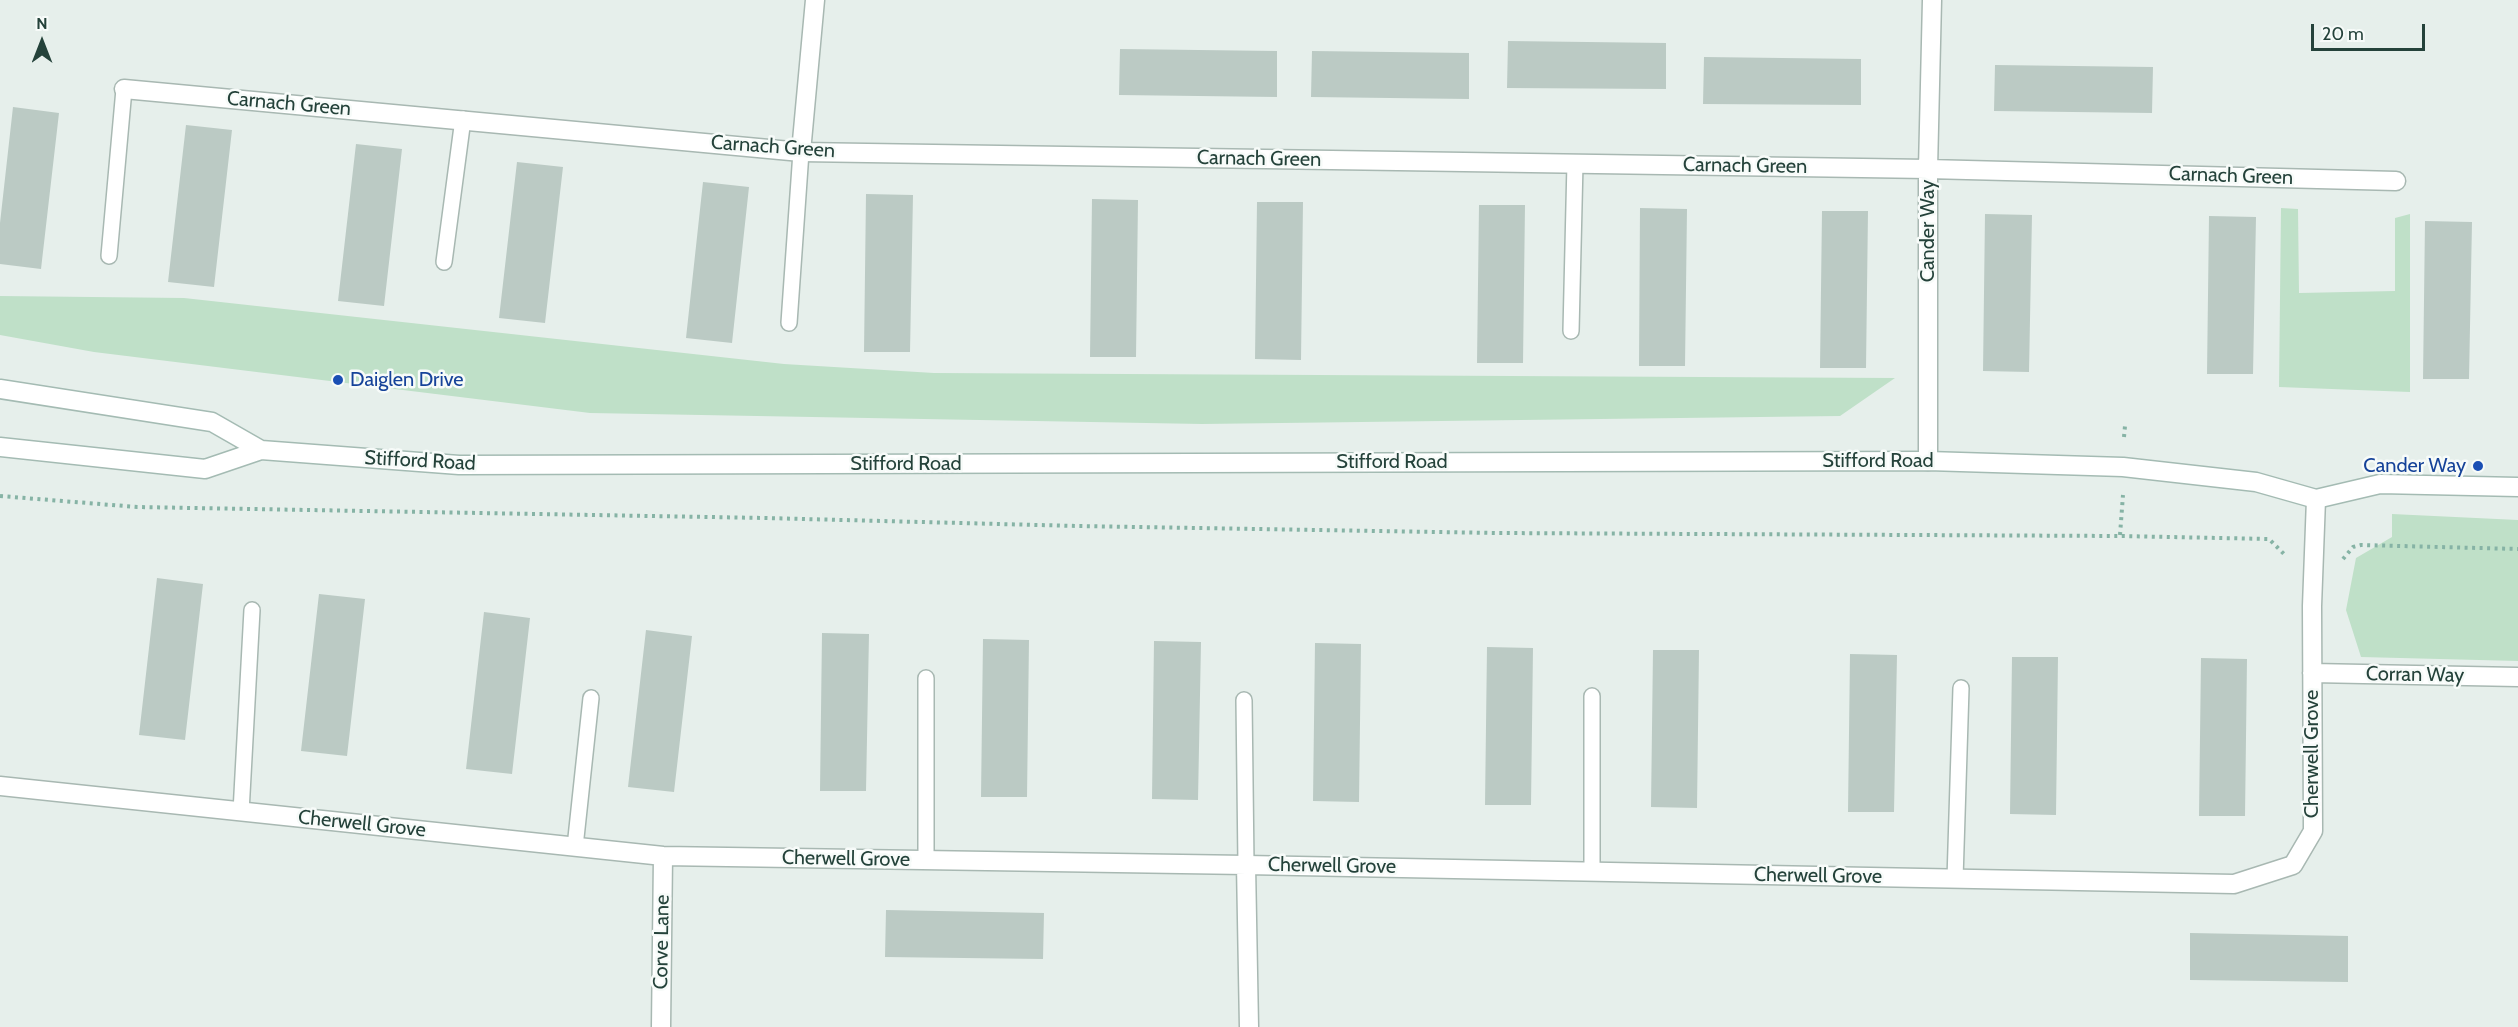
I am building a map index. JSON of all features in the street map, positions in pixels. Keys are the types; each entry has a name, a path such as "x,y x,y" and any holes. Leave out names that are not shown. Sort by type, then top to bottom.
{"street":[{"path":"801,152 815,0"},
{"name":"Cander Way","path":"1928,461 1928,168 1932,0"},
{"name":"Carnach Green","path":"124,89 801,152 1928,168 2396,181"},
{"name":"Stifford Road","path":"0,389 212,422 261,450"},
{"name":"Stifford Road","path":"0,447 205,469 261,450 459,465 1928,461 2123,467 2256,482 2316,499 2380,484 2518,487"},
{"name":"Cherwell Grove","path":"0,786 663,856 2234,884 2293,865 2313,831 2312,673 2316,499"},
{"name":"Corran Way","path":"2312,673 2518,677"},
{"name":"Corve Lane","path":"661,1027 663,856"},
{"path":"1246,865 1249,1027"}],"lane":[{"path":"109,256 124,89"},
{"path":"444,262 463,119"},
{"path":"789,323 801,152"},
{"path":"1571,331 1575,164"},
{"path":"241,812 252,610"},
{"path":"926,678 926,860"},
{"path":"1955,879 1961,688"},
{"path":"1592,696 1592,872"},
{"path":"575,847 591,699"},
{"path":"1244,700 1246,865"}],"path":[{"path":"2124,443 2125,426"},
{"path":"2120,536 2123,494"},
{"path":"0,496 137,507 1100,526 1497,533 2120,536 2270,539 2286,556"},
{"path":"2340,568 2347,553 2353,547 2361,545 2518,549"}],"green space":[{"path":"2281,208 2298,209 2299,293 2395,291 2395,218 2410,214 2410,392 2279,387"},
{"path":"0,296 184,298 784,364 934,373 1895,378 1840,416 1202,424 590,413 94,352 0,335"},
{"path":"2392,514 2518,520 2518,661 2361,657 2346,610 2356,558 2392,537"}],"building":[{"path":"1508,41 1666,43 1666,89 1507,88"},
{"path":"1120,49 1277,51 1277,97 1119,95"},
{"path":"1312,51 1469,53 1469,99 1311,97"},
{"path":"1704,57 1861,59 1861,105 1703,104"},
{"path":"1995,65 2153,67 2152,113 1994,111"},
{"path":"13,107 59,113 41,269 0,264 0,223"},
{"path":"186,125 232,130 214,287 168,282"},
{"path":"356,144 402,149 384,306 338,301"},
{"path":"517,162 563,167 545,323 499,318"},
{"path":"703,182 749,187 732,343 686,338"},
{"path":"866,194 913,195 910,352 864,352"},
{"path":"1092,199 1138,200 1136,357 1090,357"},
{"path":"1257,202 1303,202 1301,360 1255,359"},
{"path":"1479,205 1525,205 1523,363 1477,363"},
{"path":"1640,208 1687,209 1685,366 1639,366"},
{"path":"1822,211 1868,211 1866,368 1820,368"},
{"path":"1985,214 2032,215 2029,372 1983,371"},
{"path":"2209,216 2256,217 2253,374 2207,374"},
{"path":"2425,221 2472,222 2469,379 2423,379"},
{"path":"157,578 203,584 185,740 139,735"},
{"path":"319,594 365,599 347,756 301,751"},
{"path":"484,612 530,618 512,774 466,769"},
{"path":"646,630 692,636 674,792 628,787"},
{"path":"822,633 869,634 866,791 820,791"},
{"path":"983,639 1029,640 1027,797 981,797"},
{"path":"1154,641 1201,642 1198,800 1152,799"},
{"path":"1315,643 1361,644 1359,802 1313,801"},
{"path":"1487,647 1533,648 1531,805 1485,805"},
{"path":"1653,650 1699,650 1697,808 1651,807"},
{"path":"1850,654 1897,655 1894,812 1848,812"},
{"path":"2012,657 2058,657 2056,815 2010,814"},
{"path":"2201,658 2247,659 2245,816 2199,816"},
{"path":"886,910 1044,913 1043,959 885,957"},
{"path":"2190,933 2348,936 2348,982 2190,980"}],"place":[{"name":"Daiglen Drive","path":"338,380"},
{"name":"Cander Way","path":"2478,466"}]}
